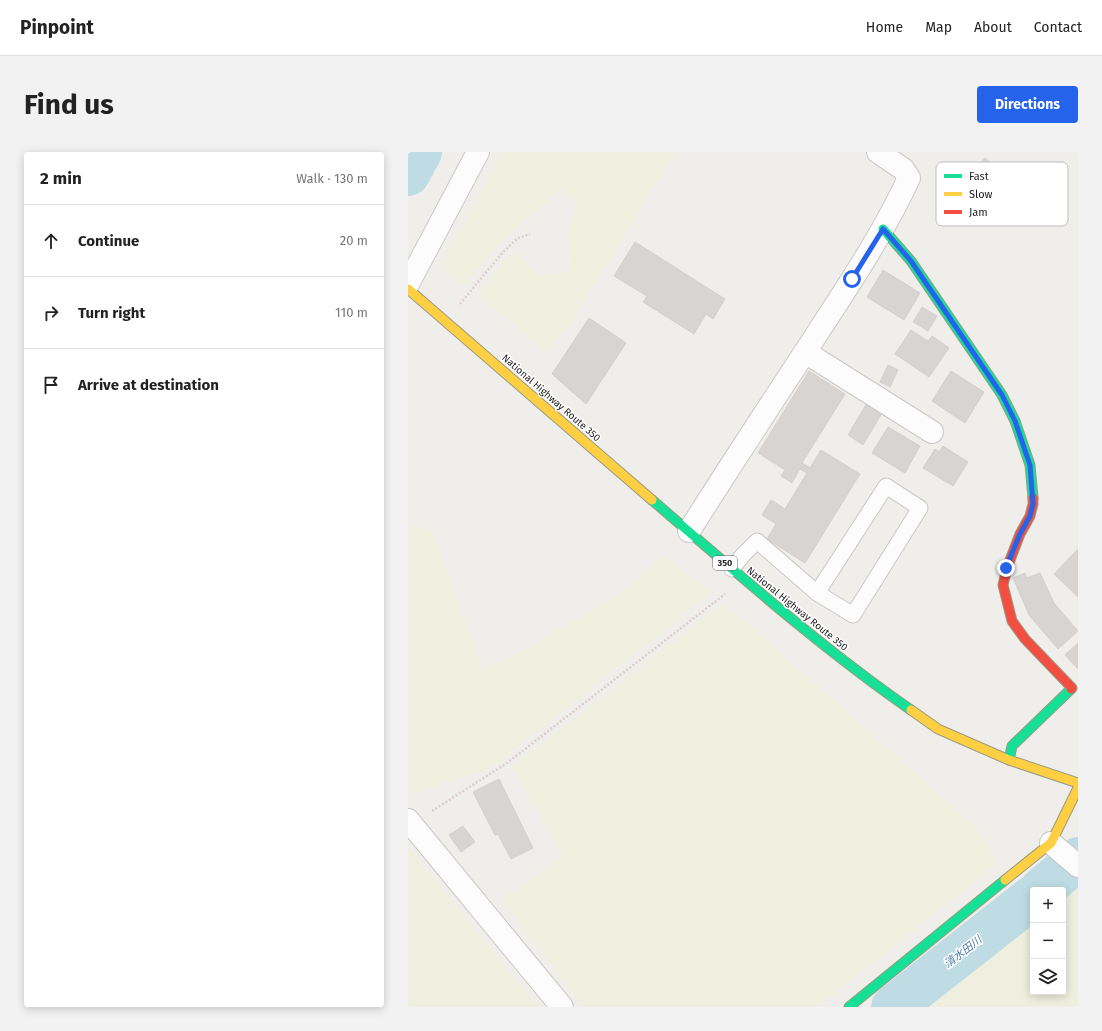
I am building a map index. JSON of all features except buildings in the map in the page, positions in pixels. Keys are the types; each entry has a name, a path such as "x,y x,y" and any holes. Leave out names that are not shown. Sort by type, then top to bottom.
{"main road":[{"path":"883,229 911,261 1002,395 1015,421 1030,465 1033,504 1030,516 1020,534 1006,568 1003,585 1012,621 1025,639 1072,688 1012,746 1009,760"},
{"name":"National Highway Route 350","path":"408,288 732,569 870,682 938,728 1009,760 1078,783"},
{"path":"849,1007 1065,855 1078,788"}],"street":[{"path":"408,284 478,152"},
{"path":"688,531 852,279 883,229 909,178 903,169 878,152"},
{"path":"805,352 932,432"},
{"path":"409,822 562,1007"}],"lane":[{"path":"732,569 757,541 817,593 854,615 920,508 886,486 817,593"}],"path":[{"path":"457,307 502,252 518,238 530,234"},
{"path":"409,822 507,763 744,579"}],"green space":[{"path":"502,152 675,152 576,316 548,354 479,294 505,258 517,254 539,274 565,273 570,269 569,230 577,203 561,189 503,241 464,285 440,268"},
{"path":"408,525 432,530 483,668 519,653 634,585 663,554 711,593 491,768 409,794"},
{"path":"725,603 975,826 998,863 818,1007 584,1007 502,900 563,855 512,767"},
{"path":"408,847 538,1007 408,1007"},
{"path":"1073,879 1078,884 1078,1007 914,1007 1030,913 1030,995 1066,995 1066,887 1063,887"}],"waterway":[{"path":"408,174 420,152"},
{"name":"清水田川","path":"1045,887 1078,859"},
{"name":"清水田川","path":"893,1007 1030,899"}],"traffic: fast":[{"path":"883,229 911,261 1002,395 1015,421 1030,465 1033,498"},
{"path":"652,500 811,635 911,710"},
{"path":"1009,760 1012,746 1071,689"},
{"path":"849,1007 1005,880"}],"traffic: slow":[{"path":"408,289 652,500"},
{"path":"911,710 938,729 1009,760 1078,783"},
{"path":"1005,880 1051,843 1078,788"}],"traffic: jam":[{"path":"1033,498 1030,516 1020,534 1007,568 1003,585 1012,621 1025,639 1072,688 1071,689"}],"route":[{"path":"852,279 883,229 911,261 1002,395 1015,421 1030,465 1033,504 1030,516 1020,534 1006,568"}]}
